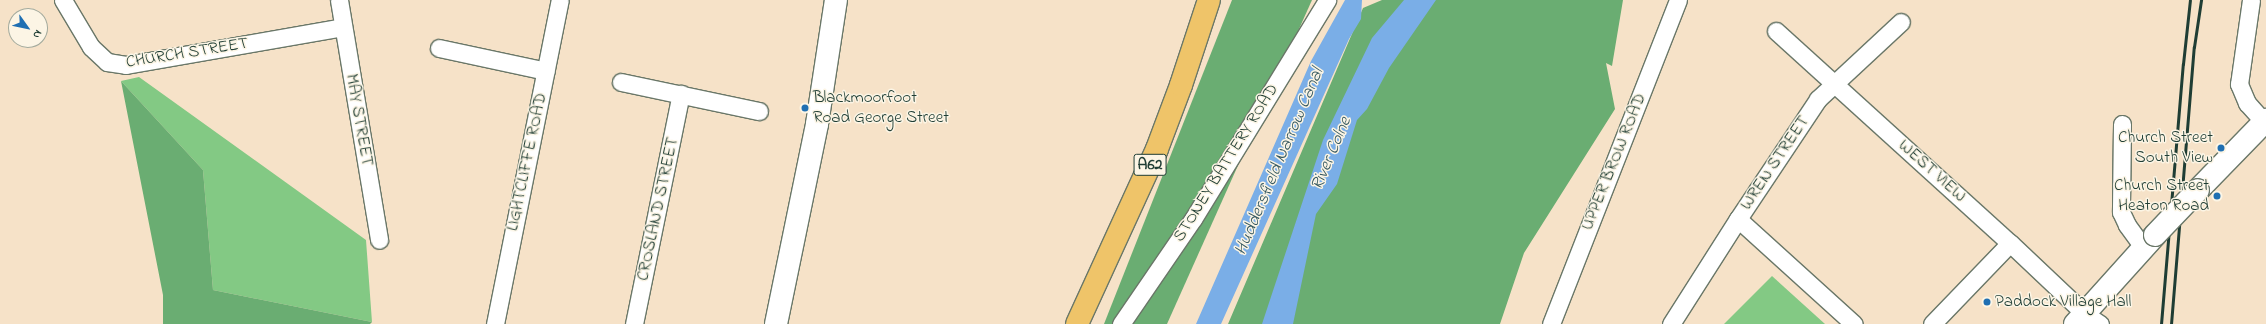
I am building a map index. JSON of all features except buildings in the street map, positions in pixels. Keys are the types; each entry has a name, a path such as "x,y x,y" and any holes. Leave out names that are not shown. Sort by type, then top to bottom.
{"main road":[{"name":"A62","path":"1077,324 1157,149 1181,85 1209,0"}],"street":[{"name":"CHURCH STREET","path":"63,0 91,47 107,62 126,65 343,27"},
{"name":"MAY STREET","path":"339,0 379,240"},
{"name":"LIGHTCLIFFE ROAD","path":"495,324 560,0"},
{"path":"776,324 817,124 836,0"},
{"name":"STONEY BATTERY ROAD","path":"1121,324 1193,219 1327,0"},
{"name":"UPPER BROW ROAD","path":"1551,324 1678,0"},
{"path":"2087,321 2149,241 2265,121 2247,103 2239,84 2251,0"},
{"name":"WREN STREET","path":"1671,324 1738,219 1818,99 1902,22"},
{"name":"WEST VIEW","path":"1776,32 2010,243 2087,321"},
{"path":"439,48 546,71"},
{"path":"621,82 759,110"},
{"name":"CROSLAND STREET","path":"634,324 681,94"},
{"path":"2122,124 2121,212 2126,225 2149,241"},
{"path":"1738,219 1854,324"},
{"path":"1932,324 2010,243"}],"green space":[{"path":"1232,0 1312,0 1167,324 1104,324"},
{"path":"1382,0 1623,0 1612,66 1606,63 1615,109 1524,253 1500,324 1228,324 1363,8"},
{"path":"139,77 366,240 372,322 213,290 203,170 121,81"},
{"path":"121,81 203,170 213,290 372,322 370,324 163,324 163,295"},
{"path":"1772,276 1825,324 1724,324"}],"water":[{"name":"Huddersfield Narrow Canal","path":"1345,0 1362,0 1361,19 1349,39 1221,324 1196,324 1311,61"},
{"name":"River Colne","path":"1404,0 1436,0 1389,68 1367,109 1357,120 1337,184 1316,214 1293,324 1262,324 1323,140 1372,38"}],"railway":[{"path":"2161,324 2183,64 2190,0"},
{"path":"2171,324 2194,47 2201,0"}],"place":[{"name":"Blackmoorfoot Road George Street","path":"805,108"},
{"name":"Church Street South View","path":"2221,148"},
{"name":"Church Street Heaton Road","path":"2217,196"},
{"name":"Paddock Village Hall","path":"1987,302"}]}
